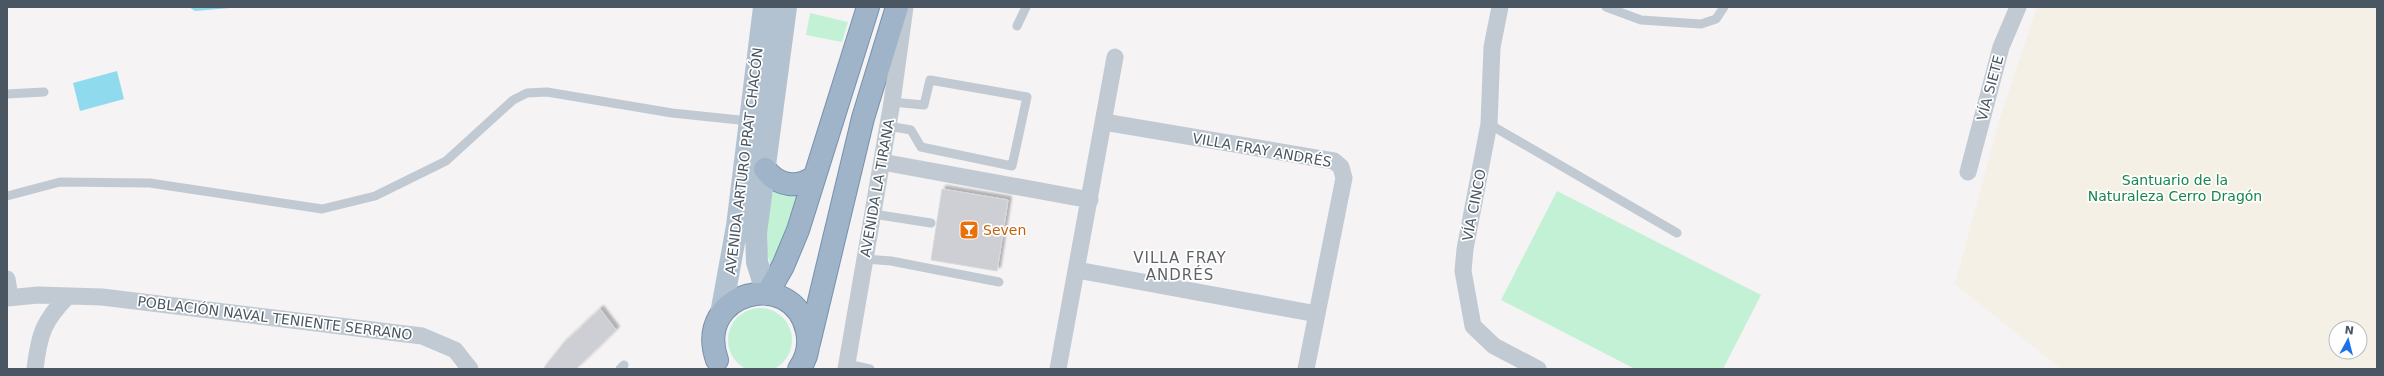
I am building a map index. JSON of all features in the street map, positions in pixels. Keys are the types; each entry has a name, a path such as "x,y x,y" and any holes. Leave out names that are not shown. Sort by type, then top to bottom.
{"highway":[{"path":"767,294 790,251 868,7"},
{"name":"AVENIDA LA TIRANA","path":"808,343 859,132 897,7"},
{"path":"764,169 774,179 787,184 802,184 814,176"},
{"name":"AVENIDA ARTURO PRAT CHACÓN","path":"717,366 713,346 713,332 721,314 730,304 741,297 754,294 767,294 789,302 800,314 806,328 808,343 806,356 799,369"}],"main road":[{"name":"AVENIDA ARTURO PRAT CHACÓN","path":"721,314 737,226 764,7"},
{"name":"AVENIDA ARTURO PRAT CHACÓN","path":"767,294 761,278 756,248 764,169 786,7"}],"street":[{"name":"AVENIDA LA TIRANA","path":"847,366 892,102 905,7"},
{"name":"VÍA CINCO","path":"1500,7 1492,48 1489,124 1465,249 1463,270 1473,326 1494,346 1538,369"},
{"name":"VÍA SIETE","path":"1968,172 2001,47 2018,7"},
{"path":"1058,369 1115,57"},
{"name":"VILLA FRAY ANDRÉS","path":"1104,122 1338,164 1343,172 1344,178 1306,369"},
{"path":"882,162 1090,200"},
{"path":"1077,270 1317,314"},
{"name":"POBLACIÓN NAVAL TENIENTE SERRANO","path":"7,279 9,298 68,296 102,297 422,336 455,350 470,369"},
{"path":"35,369 39,340 52,312 68,296"}],"lane":[{"path":"1017,26 1026,7"},
{"path":"1606,7 1641,20 1701,24 1716,19 1724,7"},
{"path":"888,126 911,130 921,147 1012,166 1027,97 930,80 924,105 892,102"},
{"path":"7,94 44,92"},
{"path":"7,196 60,182 150,183 322,209 375,196 446,162 513,100 527,93 547,92 672,113 749,121"},
{"path":"1489,124 1677,233"},
{"path":"873,214 931,222"},
{"path":"865,259 891,261 999,282"},
{"path":"847,366 870,369"}],"green space":[{"path":"810,13 848,22 842,42 806,35"},
{"path":"771,189 784,196 799,194 771,267 765,246"},
{"path":"1557,191 1761,295 1723,369 1635,369 1501,300"},
{"path":"760,308 778,314 786,322 792,340 786,358 778,366 760,372 742,366 734,358 728,340 734,322 742,314"}],"sand":[{"name":"Santuario de la Naturaleza Cerro Dragón","path":"2037,7 2377,7 2377,369 2061,369 1955,284 2000,118"}],"water":[{"path":"189,7 242,7 195,11"},
{"path":"117,71 124,99 80,111 73,83"}],"building":[{"name":"Seven","path":"942,189 1008,200 997,271 931,260"},
{"path":"600,309 616,330 576,369 543,369 563,344"}],"place":[{"name":"Seven","path":"969,230"}],"district":[{"name":"VILLA FRAY ANDRÉS","path":"1180,266"}]}
